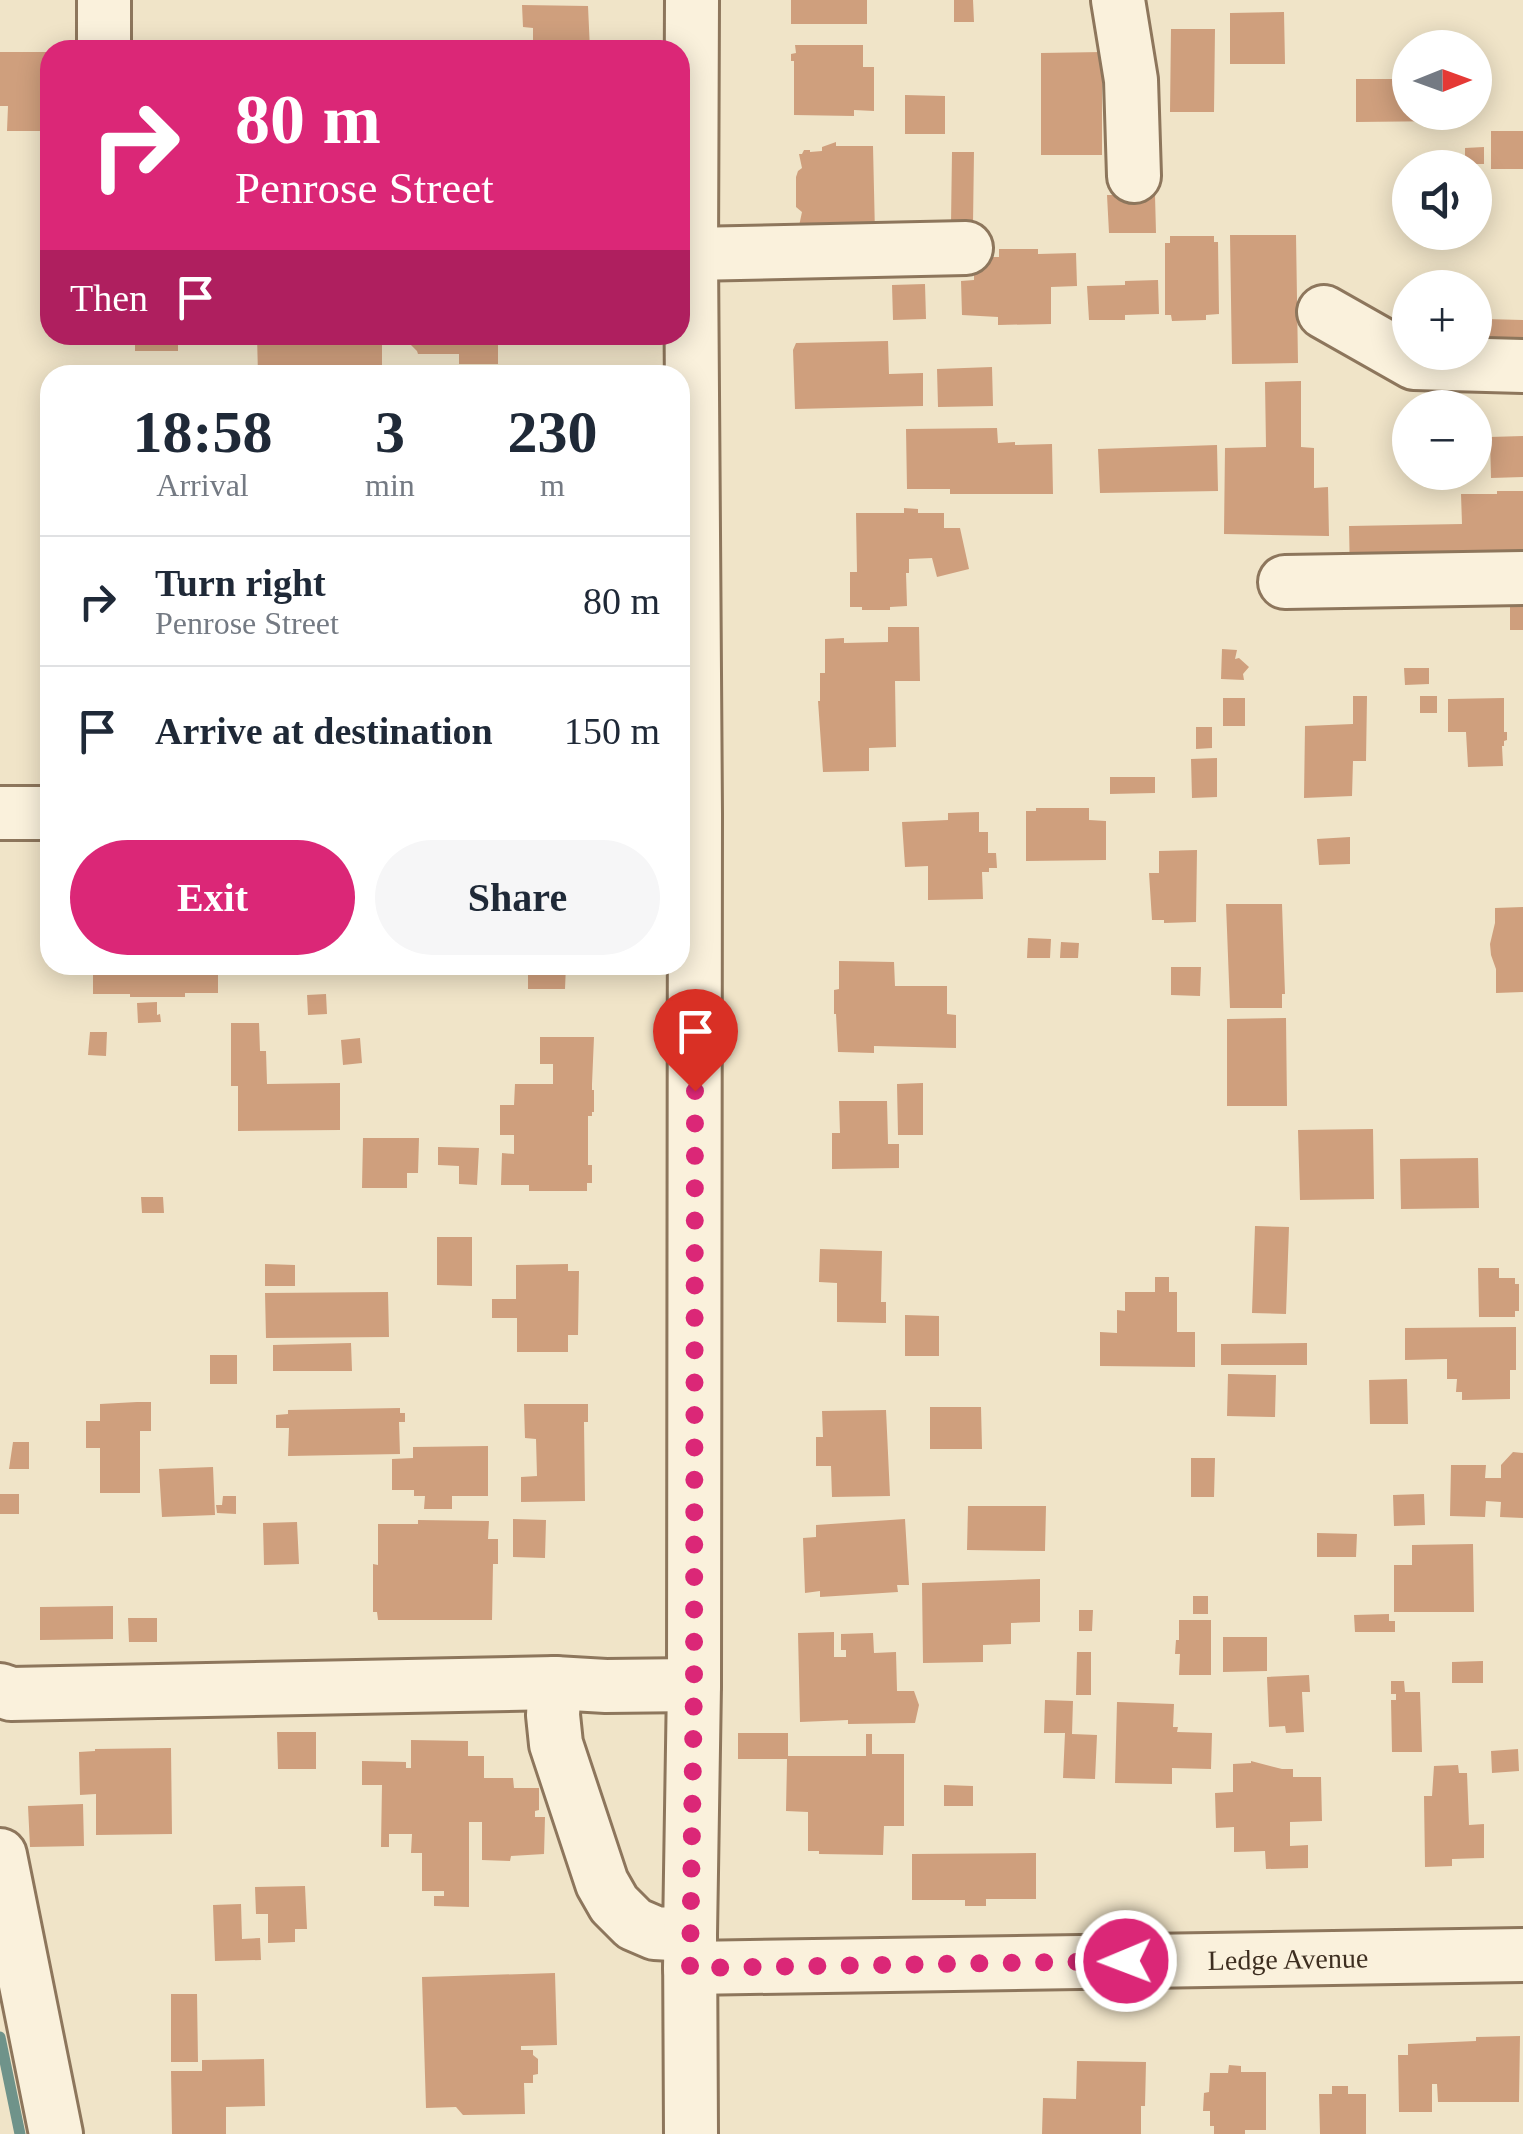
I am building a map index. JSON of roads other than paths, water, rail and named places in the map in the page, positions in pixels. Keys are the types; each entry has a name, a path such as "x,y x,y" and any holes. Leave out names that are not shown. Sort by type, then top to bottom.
{"street":[{"path":"104,0 104,40"},
{"path":"690,533 692,0"},
{"path":"1118,0 1131,80 1134,176"},
{"path":"692,254 966,248"},
{"path":"1324,312 1414,363 1523,366"},
{"path":"1285,582 1523,578"},
{"path":"0,813 40,813"},
{"path":"689,975 694,1684 691,2134"},
{"path":"0,1690 11,1694 555,1683 694,1684"},
{"name":"Ledge Avenue","path":"555,1683 556,1744 602,1882 614,1904 634,1924 690,1952 1523,1954"},
{"path":"0,1855 56,2134"}],"waterway":[{"path":"0,2037 20,2134"}]}
